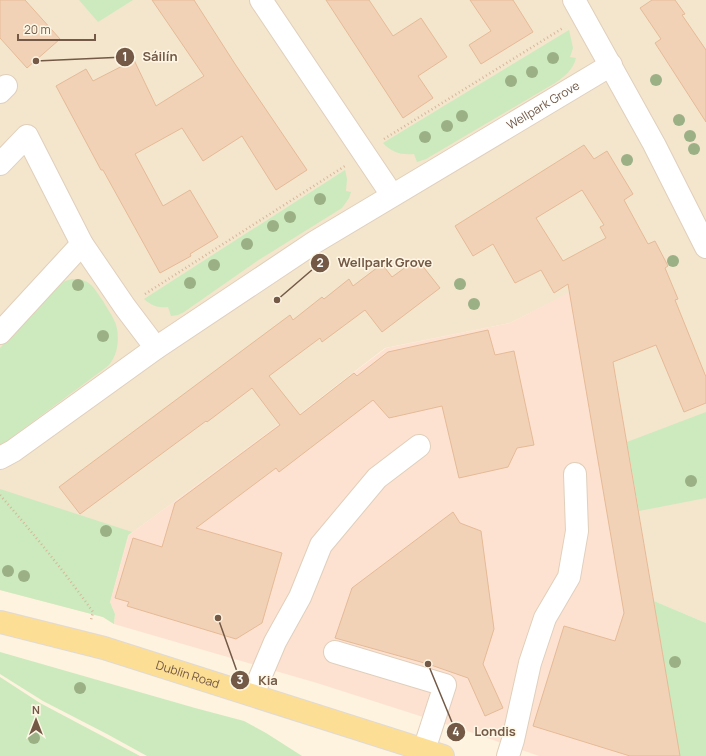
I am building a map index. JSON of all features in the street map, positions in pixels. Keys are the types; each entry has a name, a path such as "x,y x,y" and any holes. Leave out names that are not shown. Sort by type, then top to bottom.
{"main road":[{"name":"Dublin Road","path":"0,622 104,648 253,694 433,753"}],"street":[{"path":"261,0 392,195"},
{"path":"574,0 654,144 706,247"},
{"name":"Wellpark Grove","path":"0,458 13,451 156,348 340,226 611,65"},
{"path":"0,164 27,136 82,244 125,307 156,348"},
{"path":"0,333 82,244"},
{"path":"253,694 275,642 300,597 321,545 377,478 419,446"},
{"path":"508,756 530,663 545,618 569,577 577,531 574,474"},
{"path":"335,652 445,685 433,753"}],"path":[{"path":"0,495 38,538 93,612 84,643"}],"shaded area":[{"path":"0,0 706,0 706,623 654,601 599,278 510,323 385,348 289,422 282,422 129,535 110,602 114,624 103,617 0,590"},
{"path":"599,277 679,756 539,756 473,733 317,683 114,624 115,614 110,602 129,535 282,422 289,422 386,348 510,323"}],"green space":[{"path":"79,0 133,0 98,22"},
{"path":"569,30 573,48 570,57 576,58 573,66 568,72 555,83 426,159 417,162 414,154 397,153 383,143"},
{"path":"345,170 347,179 346,191 351,192 342,208 257,261 184,312 171,316 168,307 155,306 144,299"},
{"path":"72,279 88,282 94,288 113,317 118,335 114,358 105,368 0,446 0,348 59,283"},
{"path":"706,412 706,498 639,511 627,442"},
{"path":"0,489 132,532 128,535 110,602 115,614 114,624 103,617 0,590"},
{"path":"654,601 706,623 706,756 679,756"},
{"path":"0,652 244,721 302,756 147,756 43,701 0,674"},
{"path":"0,677 40,703 140,756 0,756"}],"building":[{"path":"0,0 25,0 60,39 27,68 0,38"},
{"path":"152,0 194,0 235,64 307,170 276,190 242,136 203,161 182,128 135,154 163,206 190,190 218,237 190,254 191,256 160,273 103,170 101,170 56,86 86,69 93,81 134,60 156,106 204,76"},
{"path":"326,0 369,0 393,36 421,18 447,57 418,76 433,98 403,118"},
{"path":"470,0 513,0 533,32 481,64 469,45 491,31"},
{"path":"652,0 675,0 685,14 682,15 706,50 706,122 655,43 661,39 640,8"},
{"path":"584,145 594,159 607,151 633,194 624,200 648,244 655,241 668,266 665,268 678,299 675,300 706,377 706,403 684,412 656,345 613,362 680,756 630,756 533,726 564,626 615,641 624,613 568,284 554,293 541,270 515,283 493,244 473,256 455,226","holes":["582,190 604,225 600,227 606,238 563,261 536,218"]},
{"path":"417,259 440,288 382,332 365,310 322,342 320,338 269,376 300,415 354,373 357,376 388,352 488,330 495,355 514,351 534,445 517,448 508,467 459,478 442,406 389,418 373,400 279,472 276,468 196,528 282,553 262,623 236,639 127,606 129,602 115,598 133,538 162,547 175,503 280,425 252,388 80,514 59,487 290,315 293,320 322,297 324,299 349,279 353,286 382,264 392,277"},
{"path":"453,512 460,523 481,531 494,629 483,664 503,708 485,716 468,678 428,664 335,638 352,588"}],"place":[{"name":"Sáilín","path":"36,61"},
{"name":"Wellpark Grove","path":"277,300"},
{"name":"Kia","path":"218,618"},
{"name":"Londis","path":"428,664"}]}
